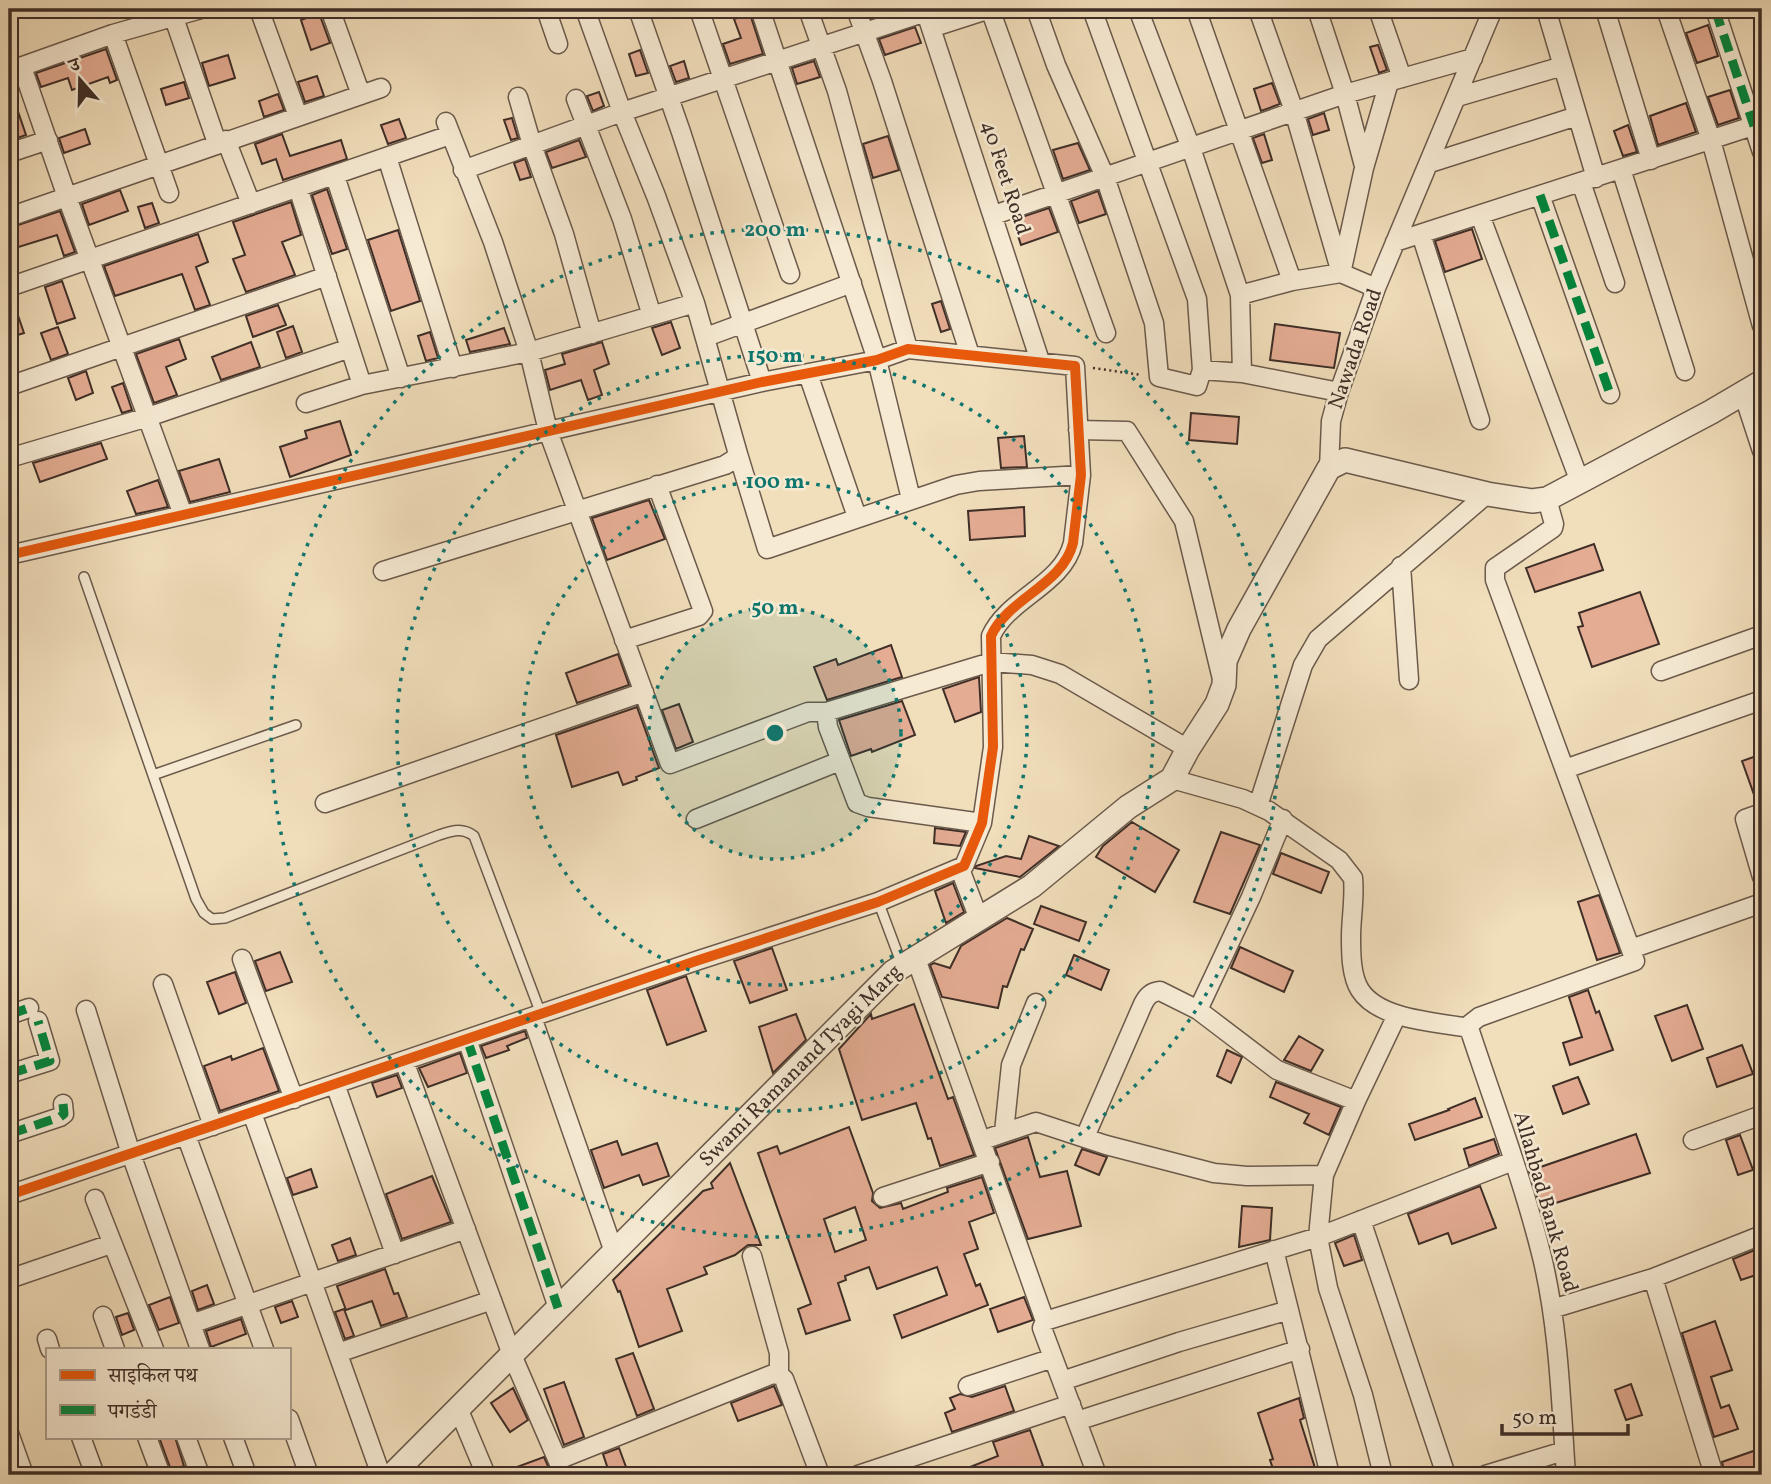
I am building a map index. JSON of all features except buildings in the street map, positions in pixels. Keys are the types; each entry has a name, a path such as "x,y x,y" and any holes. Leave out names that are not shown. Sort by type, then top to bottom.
{"street":[{"path":"183,515 66,197 48,140 15,69 113,34 201,9"},
{"path":"259,9 298,116"},
{"path":"330,9 361,95"},
{"path":"546,9 558,44"},
{"path":"586,9 695,303 766,548 956,485 979,481 1081,475"},
{"path":"638,9 745,324 762,382"},
{"path":"699,9 790,274"},
{"path":"760,9 877,360 911,499"},
{"path":"808,9 837,92 908,349"},
{"path":"856,9 970,355"},
{"path":"463,170 622,112 864,32 927,16 990,9 1106,332"},
{"path":"1036,9 1056,65 1105,177 1154,323 1159,377 1197,386 1202,370 1197,299 1093,9"},
{"path":"1138,9 1191,148 1240,295 1242,373"},
{"path":"1196,9 1292,281"},
{"path":"1258,9 1294,111 1341,273"},
{"path":"1317,9 1345,94 1364,168"},
{"path":"1341,273 1364,168 1395,80 1378,9"},
{"name":"Nawada Road","path":"1224,685 1225,661 1239,629 1329,468 1331,421 1376,288 1493,9"},
{"path":"1546,9 1577,116 1588,180 1615,283"},
{"path":"1605,9 1651,160"},
{"path":"1666,9 1712,140 1762,326"},
{"path":"1715,9 1758,125 1762,152"},
{"name":"40 Feet Road","path":"927,16 1040,361"},
{"path":"174,18 222,142 251,204"},
{"path":"113,34 169,193"},
{"path":"994,215 1345,94 1473,58"},
{"path":"1457,97 1563,66"},
{"path":"9,217 381,88"},
{"path":"518,97 564,234 592,334"},
{"path":"576,99 622,219 652,316"},
{"path":"1430,163 1577,116"},
{"path":"1395,242 1758,125"},
{"path":"9,287 335,176 387,157 448,129 493,242 529,352 548,431 670,764 800,714 826,712 991,662 1032,665 1060,674 1188,749"},
{"path":"9,153 48,140"},
{"path":"387,157 453,368"},
{"path":"1621,169 1685,371"},
{"path":"335,176 401,378"},
{"path":"298,188 362,385"},
{"path":"1540,195 1611,394"},
{"path":"1480,215 1580,482"},
{"path":"1421,234 1480,420"},
{"path":"1240,295 1292,281 1341,273 1376,288"},
{"path":"9,386 327,276"},
{"path":"706,337 852,283"},
{"path":"306,403 362,385 529,352 695,303"},
{"path":"9,458 148,417 350,348"},
{"path":"9,555 762,382 877,360 908,349 1074,366 1081,475 1071,553 1063,566 999,622 991,636 993,747 982,823 966,863 960,869 878,901 9,1195"},
{"path":"1202,370 1242,373 1339,392"},
{"path":"808,373 858,517"},
{"path":"1329,468 1345,460 1488,494 1532,502 1548,499 1753,388 1762,452"},
{"path":"1078,430 1123,430 1129,433 1184,521 1224,685"},
{"path":"383,571 724,465 738,454"},
{"path":"624,640 699,616 703,611 657,485"},
{"path":"1258,806 1303,665 1325,631 1488,494"},
{"path":"1172,779 1211,789 1258,806 1283,819 1339,860 1350,872 1354,889 1351,937 1357,982 1367,998 1386,1011 1469,1028 1479,1017 1635,961 1494,573 1500,564 1553,528 1548,499"},
{"path":"1401,566 1409,680"},
{"path":"1661,671 1762,635"},
{"name":"Swami Ramanand Tyagi Marg","path":"392,1475 909,961 1032,886 1128,807 1172,779 1217,704 1224,685"},
{"path":"325,803 643,692"},
{"path":"1564,769 1762,700"},
{"path":"826,712 828,727 853,797 861,806 982,823"},
{"path":"696,819 840,761"},
{"path":"1762,813 1745,819 1762,877"},
{"path":"1198,1010 1251,897 1283,819"},
{"path":"960,869 979,919"},
{"path":"1631,949 1762,903"},
{"path":"242,959 293,1098"},
{"path":"909,961 983,1140 1045,1321 1042,1328 1097,1475"},
{"path":"163,984 213,1126"},
{"path":"1085,1137 1147,997 1160,991 1198,1010 1277,1070 1356,1101"},
{"path":"1004,1132 1011,1065 1036,1003"},
{"path":"86,1010 131,1154 200,1348"},
{"path":"9,1015 34,1015 50,1061 9,1074"},
{"path":"536,1015 614,1252"},
{"path":"1383,1475 1363,1395 1328,1288 1318,1237 1324,1175 1397,1015"},
{"name":"Allahbad Bank Road","path":"1469,1028 1542,1257 1552,1309 1566,1475"},
{"path":"467,1039 558,1308"},
{"path":"404,1060 512,1355 561,1467 767,1377 779,1375 784,1379 820,1475"},
{"path":"335,1084 395,1254"},
{"path":"9,1134 60,1117 64,1114 64,1104"},
{"path":"252,1113 381,1475"},
{"path":"1693,1140 1762,1115"},
{"path":"983,1140 1036,1122 1214,1173 1247,1176 1324,1175"},
{"path":"186,1135 264,1348"},
{"path":"1045,1321 1318,1237 1513,1161"},
{"path":"883,1197 990,1162"},
{"path":"95,1199 154,1348"},
{"path":"1361,1220 1446,1475"},
{"path":"191,1324 466,1229"},
{"path":"1552,1309 1653,1278 1762,1236"},
{"path":"9,1279 111,1244"},
{"path":"1274,1250 1329,1475"},
{"path":"752,1256 779,1353 779,1375"},
{"path":"1653,1278 1714,1475"},
{"path":"338,1353 492,1300"},
{"path":"1062,1381 1179,1342 1289,1310"},
{"path":"103,1316 115,1348"},
{"path":"859,1475 1300,1349"},
{"path":"968,1386 1053,1358"},
{"path":"458,1408 486,1475"},
{"path":"290,1422 309,1475"},
{"path":"9,1433 24,1475"},
{"path":"81,1438 95,1475"},
{"path":"147,1438 162,1475"},
{"path":"186,1438 200,1475"},
{"path":"233,1438 247,1475"},
{"path":"1485,1475 1564,1451"}],"lane":[{"path":"84,578 204,913 212,919 225,918 439,835 457,830 467,831 474,836 536,1015"},
{"path":"153,775 296,725"},
{"path":"881,909 909,961"}],"path":[{"path":"1074,366 1159,377"}],"marked path":[{"path":"1715,9 1754,126"},
{"path":"1540,195 1610,394"},
{"path":"9,1015 29,1008"},
{"path":"9,1074 50,1061 38,1021"},
{"path":"467,1039 558,1308"},
{"path":"9,1134 60,1117 64,1114 63,1104"}],"cycle path":[{"path":"9,555 762,382 877,360 908,349 1075,366 1081,475 1073,543 1058,570 1010,611 991,636 993,747 982,823 964,866 878,902 699,960 9,1195"}]}
